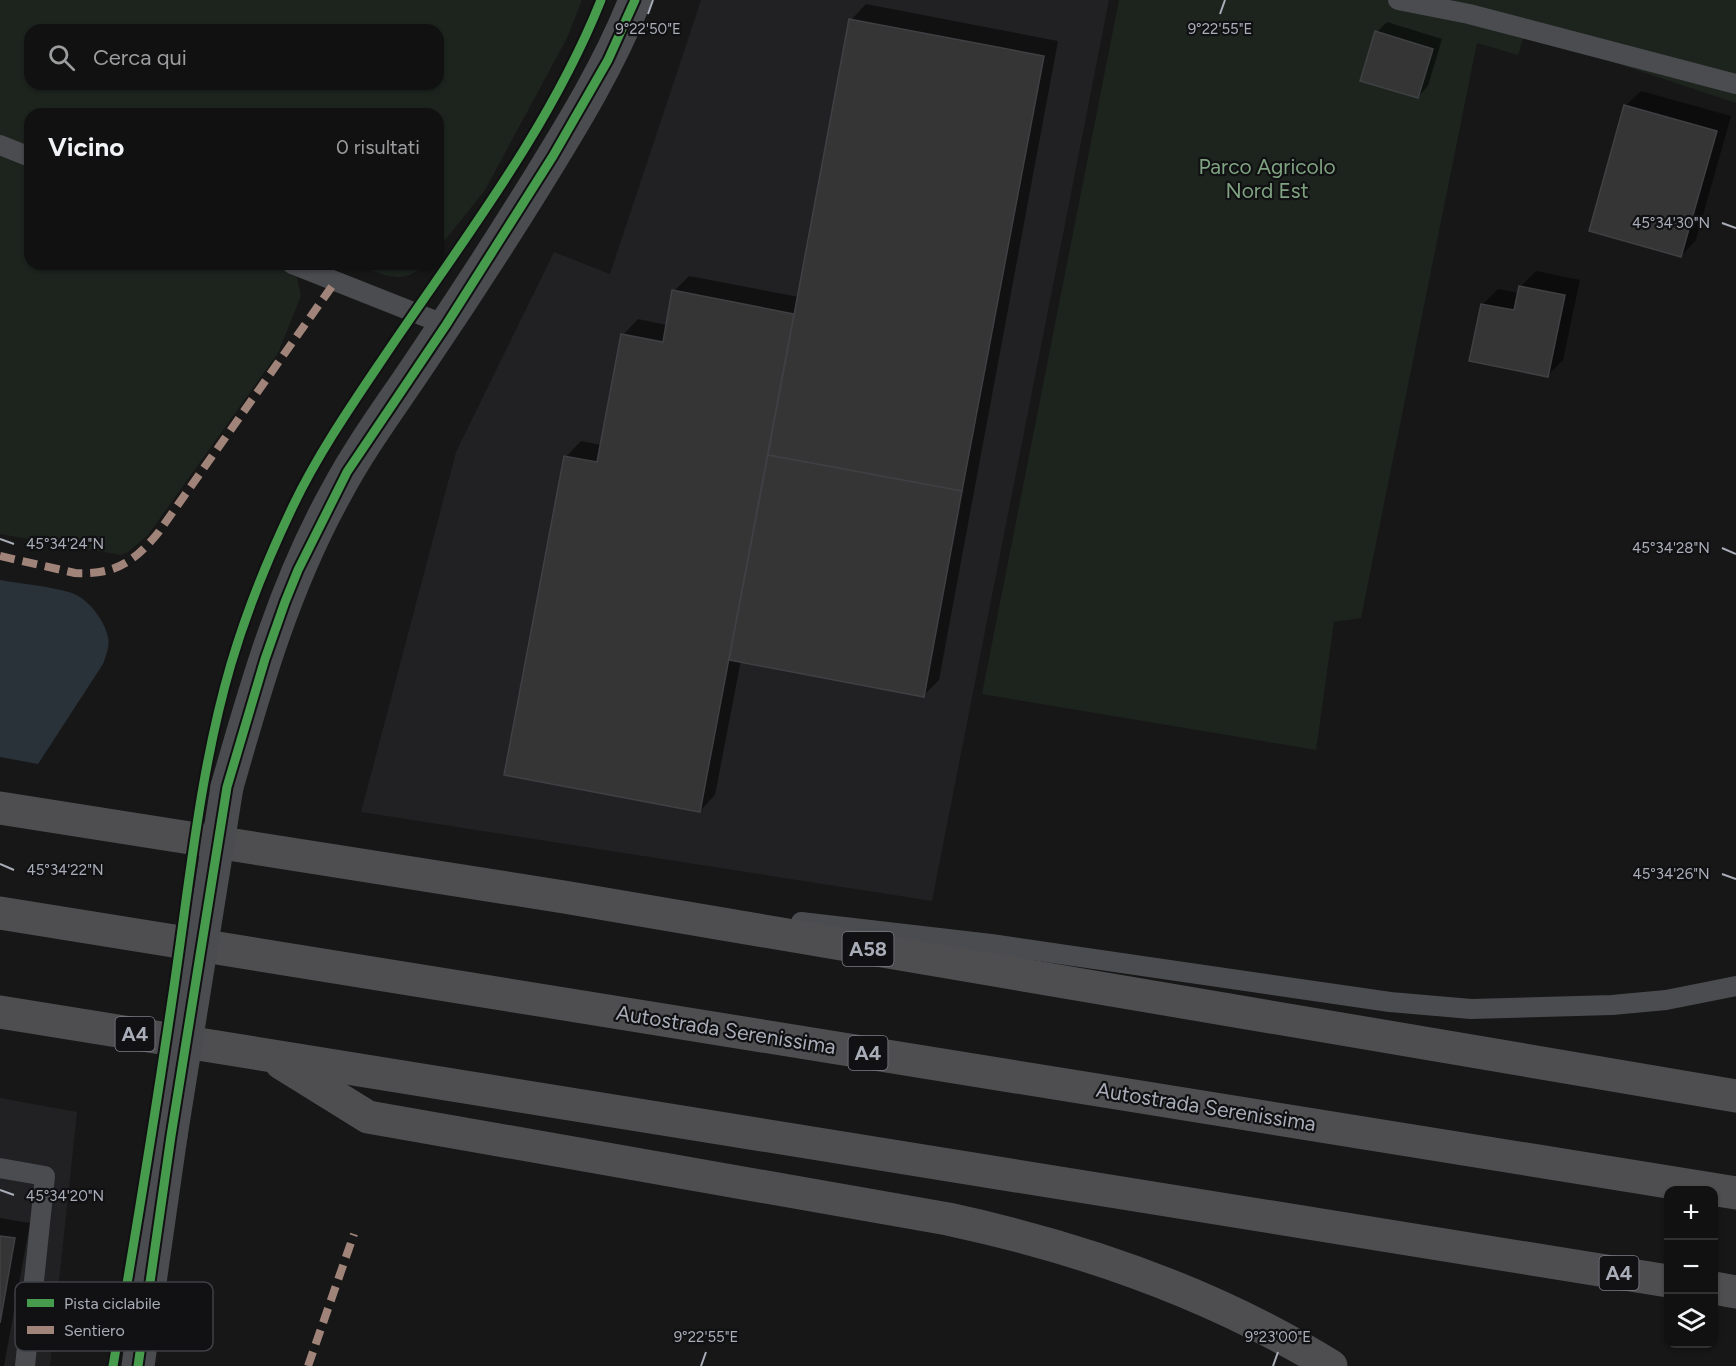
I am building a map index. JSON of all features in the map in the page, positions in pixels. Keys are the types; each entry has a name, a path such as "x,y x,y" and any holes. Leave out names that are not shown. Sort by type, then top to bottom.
{"highway":[{"name":"A58","path":"0,808 564,897 1736,1096"},
{"name":"Autostrada Serenissima","path":"0,913 1736,1193"},
{"name":"A4","path":"0,1012 1664,1280"},
{"path":"269,1055 368,1117 948,1219 1013,1233 1076,1251 1139,1272 1200,1297 1259,1325 1330,1366"},
{"path":"1718,1289 1736,1292"}],"street":[{"path":"150,1282 227,787 265,659 298,570 347,472 446,325 587,99 608,60 635,0"},
{"path":"138,1366 140,1351"}],"lane":[{"path":"1398,0 1469,14 1736,84"},
{"path":"0,145 24,155"},
{"path":"307,270 446,325"},
{"path":"564,897 991,944 1390,1002 1471,1009 1612,1005 1666,1000 1736,986"},
{"path":"0,1168 45,1176 34,1282"},
{"path":"25,1366 27,1351"}],"shaded area":[{"path":"701,0 1109,0 932,901 361,812 456,452 554,252 610,274"},
{"path":"0,580 52,588 76,595 94,610 103,623 108,637 108,647 103,664 38,764 0,757"},
{"path":"0,1098 77,1112 59,1282 15,1282 15,1351 52,1351 50,1366 0,1366"}],"green space":[{"path":"0,0 582,0 567,38 485,190 444,241 444,108 24,108 24,270 291,270 297,278 301,296 278,353 148,535 121,555 0,534"},
{"name":"Parco Agricolo Nord Est","path":"1119,0 1736,0 1736,103 1525,33 1518,55 1477,43 1361,618 1334,622 1316,750 982,694"},
{"path":"371,270 418,270 400,277"}],"building":[{"path":"849,19 1044,56 962,491 768,455"},
{"path":"1375,31 1433,49 1418,98 1360,81"},
{"path":"1624,105 1717,131 1681,257 1589,231"},
{"path":"1519,286 1565,295 1548,377 1469,361 1481,304 1514,310"},
{"path":"672,290 794,314 700,812 504,775 564,456 597,462 621,334 663,342"},
{"path":"768,455 962,491 924,697 729,660"},
{"path":"0,1236 15,1238 0,1323"}],"marked path":[{"path":"0,556 75,573 89,573 101,572 122,565 140,552 158,533 335,282"},
{"path":"308,1366 354,1234"}],"cycle path":[{"path":"444,270 531,138 557,93 601,0"},
{"path":"150,1282 227,787 265,659 285,602 298,570 347,472 446,325 553,156 608,60 635,0"},
{"path":"127,1282 203,789 231,664 275,544 314,466 349,409 444,270"},
{"path":"113,1366 116,1351"},
{"path":"138,1366 140,1351"}]}
